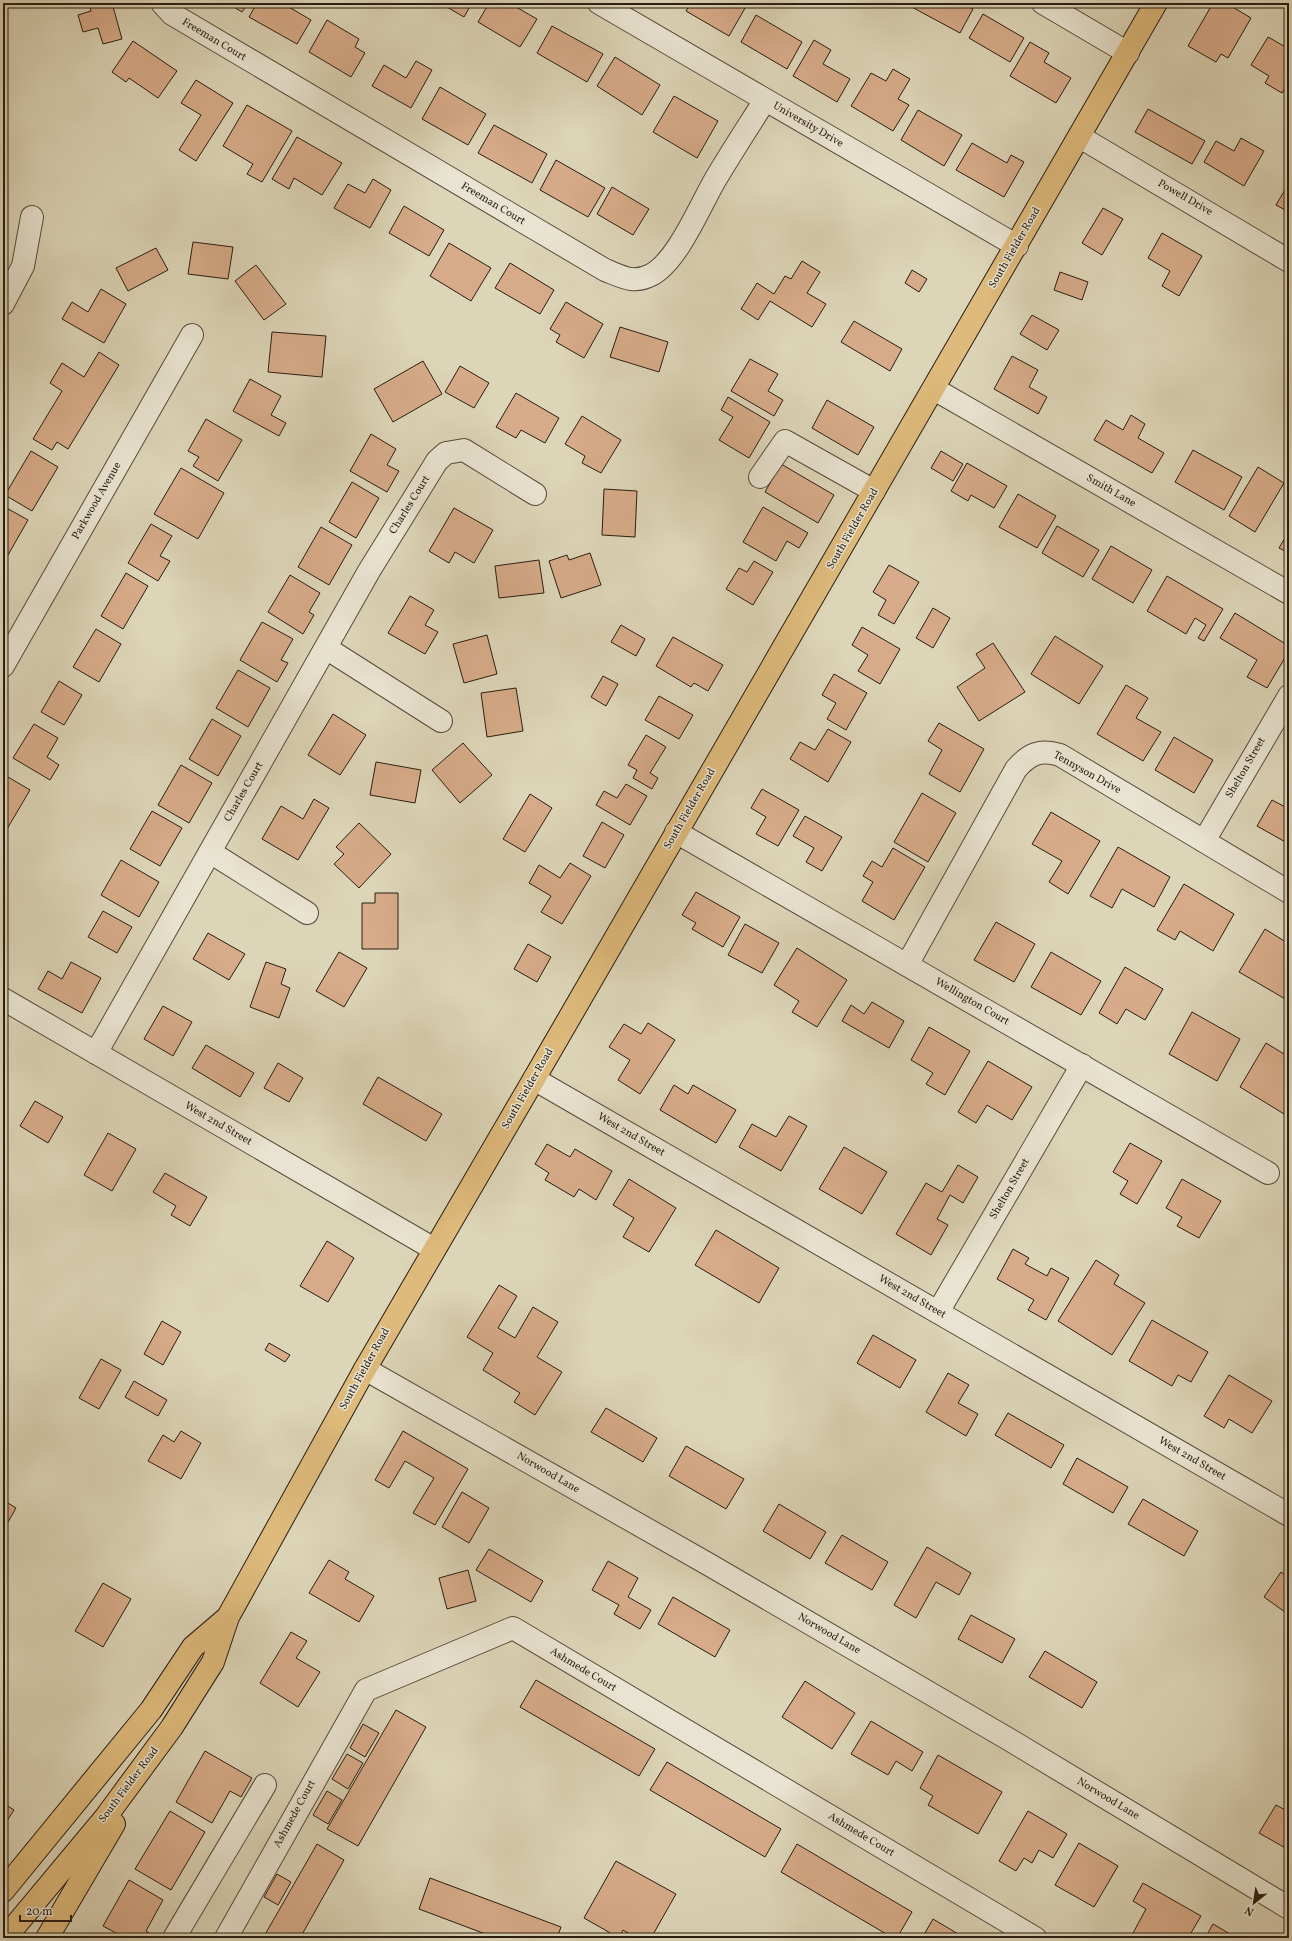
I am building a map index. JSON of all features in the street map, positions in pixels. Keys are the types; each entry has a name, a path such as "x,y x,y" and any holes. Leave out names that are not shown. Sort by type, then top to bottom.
{"main road":[{"name":"South Fielder Road","path":"4,1938 105,1818 172,1727 213,1662 228,1617 365,1369 1017,246 1156,3"},
{"name":"South Fielder Road","path":"3,1891 151,1710 193,1647 228,1617"},
{"path":"47,1938 172,1727"}],"street":[{"name":"Freeman Court","path":"162,3 172,14 186,23 605,270 631,280 641,279 653,274 671,258 715,180 765,100"},
{"name":"University Drive","path":"599,3 1017,246"},
{"path":"1043,3 1128,53"},
{"name":"Powell Drive","path":"1080,137 1289,261"},
{"path":"3,304 24,266 32,217"},
{"name":"Parkwood Avenue","path":"3,666 192,336"},
{"name":"Smith Lane","path":"934,389 1289,593"},
{"path":"760,477 785,441 874,491"},
{"name":"Charles Court","path":"96,1053 326,648 401,519 437,461 446,453 464,450 535,494"},
{"path":"326,648 441,721"},
{"name":"Shelton Street","path":"1204,841 1289,696"},
{"name":"Tennyson Drive","path":"908,965 1016,769 1026,758 1048,751 1060,755 1289,892"},
{"name":"Wellington Court","path":"676,832 1268,1173"},
{"path":"210,852 307,913"},
{"name":"West 2nd Street","path":"3,999 434,1249"},
{"name":"Shelton Street","path":"938,1312 1082,1065"},
{"name":"West 2nd Street","path":"534,1079 1289,1515"},
{"name":"Norwood Lane","path":"365,1369 701,1560 1010,1740 1289,1908"},
{"name":"Ashmede Court","path":"226,1938 366,1690 513,1628 1035,1938"},
{"path":"174,1938 265,1785"}],"building":[{"path":"89,3 112,3 122,39 103,44 98,28 83,32 78,15 91,11"},
{"path":"227,3 248,3 242,12"},
{"path":"257,3 282,3 311,20 297,44 249,17"},
{"path":"440,3 472,3 464,17"},
{"path":"489,3 509,3 537,19 520,47 478,22"},
{"path":"691,3 748,3 729,36 686,11"},
{"path":"909,3 962,3 973,9 960,33 908,5"},
{"path":"1213,3 1226,3 1251,18 1228,58 1221,54 1216,62 1188,46"},
{"path":"983,14 1024,38 1010,62 969,38"},
{"path":"756,15 802,42 787,69 741,42"},
{"path":"327,20 359,39 355,47 365,53 351,77 309,52"},
{"path":"552,26 603,54 587,82 537,53"},
{"path":"1268,37 1289,49 1289,81 1282,93 1265,83 1269,76 1251,65"},
{"path":"814,40 831,50 823,64 850,79 837,102 793,76"},
{"path":"133,41 177,71 158,98 129,78 126,82 112,72"},
{"path":"1030,42 1049,53 1044,62 1071,78 1056,103 1010,76"},
{"path":"615,57 660,85 642,115 597,86"},
{"path":"416,61 432,70 411,108 372,86 384,65 406,78"},
{"path":"893,69 910,79 898,99 909,105 893,131 851,106 871,73 886,81"},
{"path":"196,80 233,103 196,161 179,150 201,115 181,103"},
{"path":"440,87 486,114 468,145 422,119"},
{"path":"674,96 718,121 697,158 653,132"},
{"path":"247,105 292,131 262,182 247,174 253,164 223,146"},
{"path":"1148,109 1205,141 1192,164 1135,132"},
{"path":"918,110 962,135 944,166 901,140"},
{"path":"494,125 547,154 532,183 478,153"},
{"path":"297,137 342,163 322,195 294,178 289,189 272,179"},
{"path":"1241,138 1264,151 1244,186 1204,162 1216,141 1234,151"},
{"path":"972,143 1007,163 1011,155 1024,162 1004,197 956,170"},
{"path":"556,160 605,188 588,217 540,190"},
{"path":"373,179 391,190 370,228 334,208 348,184 365,193"},
{"path":"1289,183 1289,212 1276,205"},
{"path":"612,187 649,209 633,235 597,214"},
{"path":"404,206 444,230 429,256 389,233"},
{"path":"1103,208 1123,219 1102,255 1082,243"},
{"path":"1162,233 1202,256 1179,296 1162,286 1170,271 1148,258"},
{"path":"193,242 233,247 228,279 188,274"},
{"path":"449,243 491,268 471,301 430,276"},
{"path":"156,248 168,270 128,291 116,268"},
{"path":"802,261 820,272 807,293 826,304 812,327 770,301 758,320 741,309 757,283 774,294 785,276 791,279"},
{"path":"510,263 554,290 540,314 495,288"},
{"path":"256,265 286,304 264,320 235,281"},
{"path":"912,270 927,279 919,292 905,283"},
{"path":"1060,272 1088,282 1082,300 1054,290"},
{"path":"101,289 126,304 104,343 62,319 72,302 88,312"},
{"path":"566,302 603,324 584,358 556,342 560,335 550,329"},
{"path":"1032,315 1059,330 1047,350 1020,334"},
{"path":"854,321 902,349 890,371 841,342"},
{"path":"620,327 668,342 659,372 610,357"},
{"path":"272,332 326,336 322,377 268,372"},
{"path":"99,352 119,365 68,449 57,442 52,450 33,439 62,391 50,383 62,363 84,377"},
{"path":"1012,356 1038,370 1029,387 1047,397 1038,414 994,389"},
{"path":"750,359 778,374 768,391 783,400 774,416 731,391"},
{"path":"423,361 442,394 393,422 374,389"},
{"path":"460,366 489,383 474,408 445,392"},
{"path":"250,379 281,396 271,415 286,423 279,436 233,411"},
{"path":"516,393 559,418 545,443 521,430 516,438 496,427"},
{"path":"728,397 770,422 749,458 719,440 733,417 721,410"},
{"path":"827,400 874,427 858,455 812,428"},
{"path":"1131,415 1145,424 1138,438 1164,453 1152,473 1094,440 1106,420 1123,430"},
{"path":"582,416 621,440 601,473 582,463 585,456 565,444"},
{"path":"206,419 242,440 218,481 193,466 199,457 188,451"},
{"path":"371,434 396,449 387,465 399,471 387,492 350,471"},
{"path":"1193,450 1242,477 1224,510 1175,482"},
{"path":"31,451 58,467 32,511 5,495"},
{"path":"941,451 963,464 953,481 931,468"},
{"path":"967,463 1007,486 994,508 971,495 968,501 951,491"},
{"path":"781,464 834,495 818,523 765,492"},
{"path":"1258,467 1284,483 1255,532 1229,516"},
{"path":"181,468 224,493 198,539 154,514"},
{"path":"352,482 379,498 356,538 329,522"},
{"path":"604,489 637,491 635,537 602,535"},
{"path":"1018,494 1056,516 1037,548 999,527"},
{"path":"3,506 28,520 4,562 3,561"},
{"path":"763,507 808,533 799,548 787,541 776,561 743,542"},
{"path":"454,508 493,530 474,563 455,552 449,563 429,551"},
{"path":"151,524 172,536 160,556 170,561 158,581 128,563"},
{"path":"1057,526 1099,550 1083,577 1042,553"},
{"path":"321,527 352,545 329,585 298,567"},
{"path":"1289,531 1289,553 1279,548"},
{"path":"1111,546 1152,570 1133,603 1092,579"},
{"path":"590,553 601,585 561,598 549,561 567,555 569,560"},
{"path":"539,560 544,593 499,598 495,566"},
{"path":"754,561 773,572 753,605 726,589 739,568 747,572"},
{"path":"889,565 919,582 894,624 878,615 886,600 873,592"},
{"path":"126,573 148,586 123,629 101,616"},
{"path":"290,575 320,593 309,612 314,615 303,634 268,612"},
{"path":"1167,576 1223,609 1204,641 1198,638 1206,625 1195,618 1186,634 1147,611"},
{"path":"410,596 434,610 425,625 438,632 425,654 388,633"},
{"path":"933,608 950,618 933,648 916,638"},
{"path":"1235,613 1289,646 1289,651 1267,688 1247,677 1257,660 1220,638"},
{"path":"262,622 293,639 281,660 288,663 277,682 240,660"},
{"path":"621,625 645,639 636,656 611,642"},
{"path":"862,627 900,649 880,684 858,671 868,655 852,645"},
{"path":"96,629 121,644 99,682 73,667"},
{"path":"487,635 497,674 464,683 453,644"},
{"path":"1055,636 1103,666 1079,704 1031,674"},
{"path":"673,637 723,665 708,691 694,683 691,687 656,666"},
{"path":"993,643 1025,692 979,721 957,687 985,668 976,654"},
{"path":"238,670 270,688 248,727 216,708"},
{"path":"834,674 867,693 846,730 827,719 836,703 822,695"},
{"path":"603,676 618,684 606,706 591,697"},
{"path":"59,681 82,695 64,725 41,712"},
{"path":"1126,685 1148,698 1136,718 1161,732 1143,761 1097,734"},
{"path":"516,688 523,731 487,737 481,693"},
{"path":"659,696 693,715 679,739 645,720"},
{"path":"333,714 366,735 340,775 308,755"},
{"path":"212,719 241,736 218,776 189,759"},
{"path":"939,723 984,749 960,792 929,774 942,750 928,741"},
{"path":"34,724 58,738 47,757 59,765 50,780 13,758"},
{"path":"828,729 851,742 828,782 790,759 800,742 815,750"},
{"path":"646,735 666,747 650,773 658,778 652,789 633,778 637,770 628,765"},
{"path":"1174,737 1213,760 1194,793 1155,770"},
{"path":"463,743 492,775 460,803 432,770"},
{"path":"376,762 421,770 415,803 370,795"},
{"path":"181,765 212,783 189,823 158,805"},
{"path":"3,774 30,790 7,829 3,826"},
{"path":"626,784 647,796 630,825 596,805 604,791 617,798"},
{"path":"762,789 799,810 778,846 756,834 766,817 751,808"},
{"path":"922,793 956,813 928,862 894,842"},
{"path":"530,794 552,808 525,852 503,839"},
{"path":"314,799 329,808 298,860 262,839 281,806 303,819"},
{"path":"1272,800 1289,809 1289,844 1257,826"},
{"path":"152,811 182,828 160,866 130,849"},
{"path":"1051,812 1100,841 1068,894 1049,882 1062,861 1032,844"},
{"path":"805,816 842,837 822,871 806,862 814,848 793,836"},
{"path":"602,822 624,835 605,868 583,856"},
{"path":"359,823 391,854 359,888 334,864 344,854 336,847"},
{"path":"1118,847 1170,877 1154,907 1122,889 1112,908 1090,896"},
{"path":"893,848 925,867 894,920 862,901 873,882 863,876 872,861 882,867"},
{"path":"121,860 159,882 139,917 101,895"},
{"path":"570,863 591,876 562,924 541,912 551,896 529,883 539,865 560,878"},
{"path":"1184,884 1234,914 1213,951 1180,931 1175,940 1157,930"},
{"path":"696,892 740,917 723,947 692,929 696,923 682,915"},
{"path":"375,893 398,893 398,949 362,949 362,903 375,903"},
{"path":"103,911 132,927 117,953 88,937"},
{"path":"996,922 1035,944 1014,982 974,960"},
{"path":"745,924 779,943 762,973 728,955"},
{"path":"1265,929 1289,944 1289,996 1287,1000 1239,972"},
{"path":"208,933 245,954 229,980 193,959"},
{"path":"528,944 551,957 537,982 514,969"},
{"path":"797,948 847,980 817,1027 792,1012 799,1001 774,985"},
{"path":"339,952 367,968 344,1007 316,991"},
{"path":"1051,952 1101,981 1081,1015 1031,987"},
{"path":"71,962 101,978 82,1013 38,989 48,971 62,979"},
{"path":"266,962 286,969 281,984 290,988 279,1018 250,1007"},
{"path":"1125,967 1163,989 1145,1020 1126,1009 1117,1024 1099,1013"},
{"path":"872,1002 904,1021 889,1048 842,1021 851,1005 864,1014"},
{"path":"163,1006 192,1022 173,1056 144,1039"},
{"path":"1192,1012 1240,1039 1217,1081 1169,1054"},
{"path":"648,1023 675,1040 640,1094 618,1080 630,1060 609,1047 624,1024 641,1034"},
{"path":"929,1027 970,1051 945,1095 926,1084 933,1073 911,1060"},
{"path":"1266,1043 1289,1057 1289,1117 1240,1087"},
{"path":"206,1045 254,1073 240,1097 192,1068"},
{"path":"988,1061 1032,1087 1012,1120 987,1105 976,1123 958,1112"},
{"path":"278,1063 303,1078 289,1102 264,1088"},
{"path":"378,1077 442,1114 426,1141 363,1104"},
{"path":"674,1085 688,1094 693,1085 736,1110 716,1143 660,1110"},
{"path":"35,1101 63,1117 48,1143 20,1126"},
{"path":"789,1116 807,1126 781,1171 739,1147 752,1124 776,1137"},
{"path":"108,1133 136,1149 112,1191 84,1175"},
{"path":"1130,1143 1162,1161 1137,1204 1120,1194 1128,1181 1113,1172"},
{"path":"547,1144 570,1157 575,1149 612,1171 596,1200 579,1189 574,1197 545,1180 549,1173 535,1164"},
{"path":"844,1147 887,1172 862,1214 819,1189"},
{"path":"958,1165 978,1177 963,1203 950,1195 937,1219 948,1225 931,1255 896,1234 926,1183 942,1192"},
{"path":"165,1173 207,1197 190,1226 171,1215 176,1206 153,1192"},
{"path":"629,1179 676,1208 649,1252 623,1237 634,1218 613,1205"},
{"path":"1182,1179 1221,1201 1199,1238 1177,1226 1182,1217 1166,1208"},
{"path":"716,1230 779,1268 759,1303 695,1265"},
{"path":"327,1241 354,1258 328,1302 300,1286"},
{"path":"1013,1249 1029,1258 1025,1264 1047,1276 1051,1268 1069,1278 1046,1320 1028,1310 1034,1300 997,1279"},
{"path":"1096,1260 1119,1275 1114,1284 1145,1303 1112,1355 1058,1321"},
{"path":"499,1285 517,1296 498,1328 515,1338 533,1307 558,1322 537,1357 562,1372 535,1415 514,1402 520,1393 483,1370 493,1353 467,1337"},
{"path":"1152,1320 1208,1352 1191,1382 1178,1375 1172,1386 1129,1361"},
{"path":"162,1321 181,1332 163,1365 144,1354"},
{"path":"873,1335 916,1360 900,1388 857,1363"},
{"path":"269,1343 290,1355 285,1362 265,1350"},
{"path":"101,1359 121,1370 99,1409 79,1398"},
{"path":"948,1373 969,1385 958,1403 978,1414 966,1436 926,1412"},
{"path":"1229,1375 1272,1401 1252,1433 1229,1419 1224,1428 1204,1416"},
{"path":"134,1381 167,1400 158,1416 125,1397"},
{"path":"606,1408 657,1438 643,1462 591,1432"},
{"path":"1008,1413 1064,1445 1051,1468 995,1435"},
{"path":"181,1431 201,1443 181,1479 148,1461 163,1435 174,1442"},
{"path":"403,1431 468,1469 435,1525 413,1513 434,1478 405,1461 389,1488 375,1480"},
{"path":"686,1446 744,1479 726,1509 669,1476"},
{"path":"1077,1458 1128,1487 1113,1513 1063,1484"},
{"path":"462,1492 489,1508 469,1543 442,1527"},
{"path":"1143,1499 1198,1531 1184,1556 1128,1524"},
{"path":"3,1500 16,1508 3,1531"},
{"path":"779,1504 826,1532 810,1559 763,1531"},
{"path":"842,1535 888,1562 872,1590 825,1563"},
{"path":"927,1547 971,1573 959,1595 936,1582 916,1618 894,1605"},
{"path":"489,1549 543,1581 531,1602 476,1570"},
{"path":"329,1560 349,1572 345,1579 374,1596 359,1622 309,1593"},
{"path":"608,1561 638,1578 628,1597 651,1610 640,1629 614,1614 619,1605 592,1590"},
{"path":"468,1570 476,1601 447,1609 439,1578"},
{"path":"1281,1572 1289,1578 1289,1615 1264,1597"},
{"path":"103,1583 131,1599 103,1647 75,1631"},
{"path":"673,1597 730,1630 715,1657 658,1624"},
{"path":"971,1615 1015,1639 1002,1663 958,1639"},
{"path":"291,1632 307,1641 296,1658 320,1672 298,1707 260,1683"},
{"path":"1045,1651 1097,1682 1082,1708 1029,1677"},
{"path":"536,1680 655,1749 639,1776 520,1707"},
{"path":"805,1681 855,1713 832,1749 782,1717"},
{"path":"396,1710 426,1727 358,1846 327,1829"},
{"path":"871,1721 923,1752 912,1771 896,1761 888,1775 851,1754"},
{"path":"363,1724 379,1733 365,1757 350,1748"},
{"path":"205,1751 252,1778 241,1797 230,1791 212,1823 176,1802"},
{"path":"347,1754 363,1763 348,1789 332,1779"},
{"path":"938,1755 1002,1792 978,1834 928,1805 933,1796 920,1788"},
{"path":"667,1762 781,1829 765,1857 650,1790"},
{"path":"327,1791 342,1800 328,1824 313,1815"},
{"path":"3,1803 14,1810 3,1827"},
{"path":"1276,1805 1289,1812 1289,1850 1259,1833"},
{"path":"170,1811 205,1832 171,1890 135,1869"},
{"path":"1028,1811 1067,1834 1053,1858 1039,1850 1032,1863 1024,1858 1016,1871 999,1861"},
{"path":"1079,1843 1118,1866 1094,1907 1055,1885"},
{"path":"317,1844 344,1860 300,1938 263,1938"},
{"path":"797,1844 912,1912 897,1938 893,1938 781,1872"},
{"path":"616,1861 676,1894 651,1938 637,1938 623,1930 619,1938 584,1918"},
{"path":"277,1874 291,1882 278,1905 264,1897"},
{"path":"430,1878 561,1927 557,1938 496,1938 419,1909"},
{"path":"129,1880 163,1900 146,1931 157,1938 125,1938 103,1926"},
{"path":"1143,1883 1201,1916 1188,1938 1142,1938 1133,1933 1146,1909 1133,1901"},
{"path":"933,1919 965,1938 922,1938"},
{"path":"1213,1924 1237,1938 1205,1938"}]}
